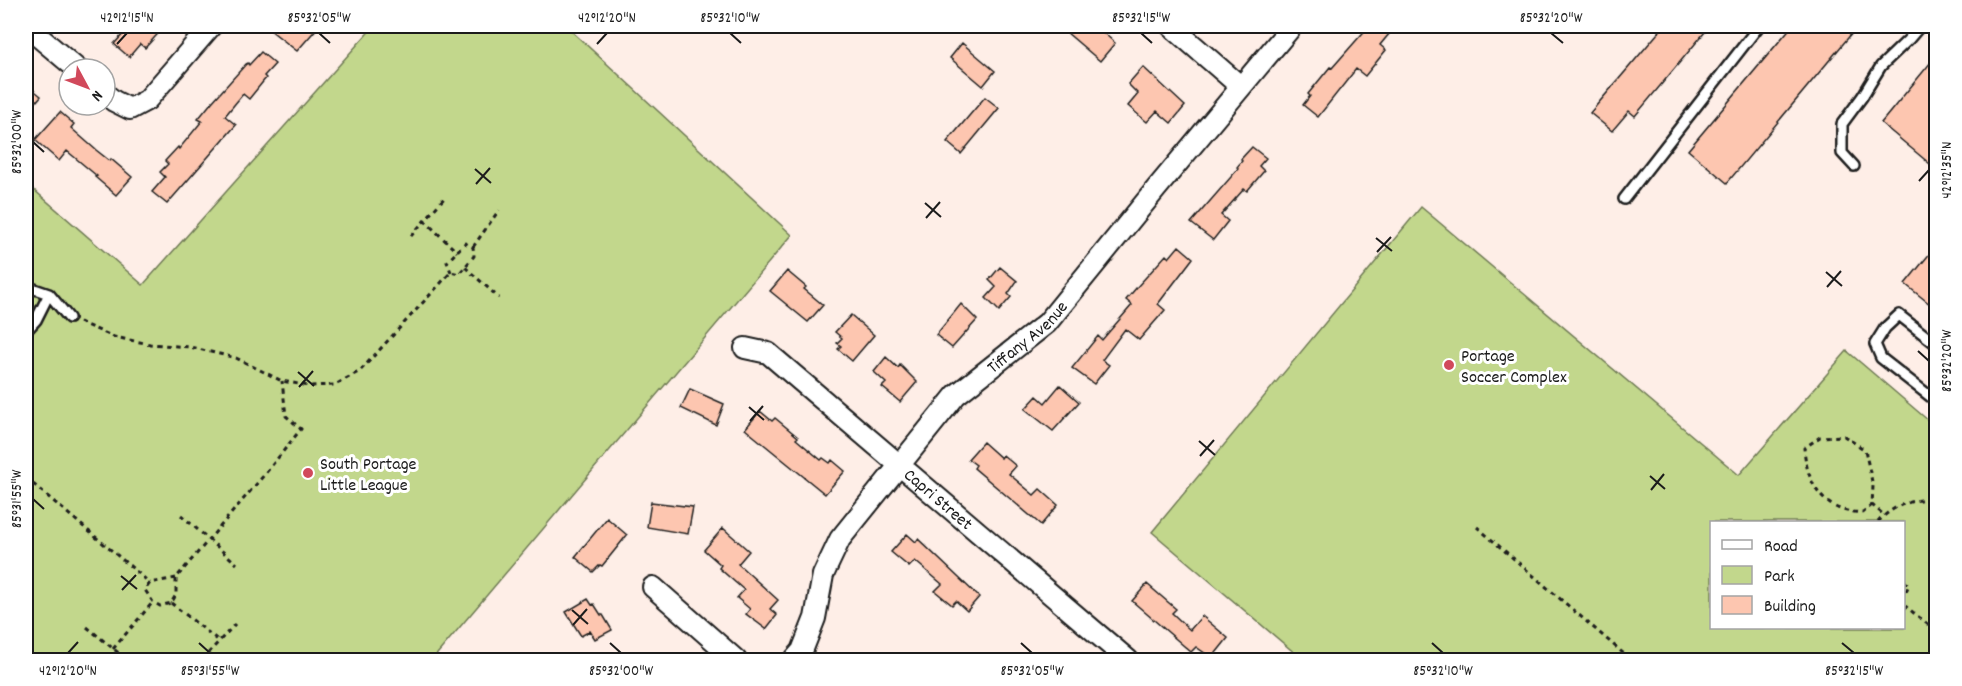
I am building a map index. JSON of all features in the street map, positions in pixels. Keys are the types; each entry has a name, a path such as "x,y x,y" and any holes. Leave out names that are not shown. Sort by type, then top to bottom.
{"street":[{"path":"26,26 62,57"},
{"path":"117,102 130,109 147,100 211,26"},
{"path":"1171,26 1240,86"},
{"name":"Tiffany Avenue","path":"794,660 802,651 815,618 824,575 840,539 956,395 1047,323 1240,86 1292,26"},
{"name":"Capri Street","path":"745,348 768,352 899,467 1128,660"},
{"path":"653,587 736,660"}],"lane":[{"path":"1624,199 1759,26"},
{"path":"1854,166 1842,153 1842,124 1862,98 1881,66 1920,26"},
{"path":"26,286 49,294 69,318"},
{"path":"26,331 36,320 49,294"},
{"path":"1936,344 1899,315 1885,328 1875,344 1881,358 1936,401"}],"path":[{"path":"411,236 445,197"},
{"path":"451,272 459,274 474,256 473,247 499,210"},
{"path":"424,220 457,252"},
{"path":"451,272 447,262 465,243 473,247"},
{"path":"465,267 500,298"},
{"path":"69,318 114,337 150,344 190,347 236,358 282,381 309,386 335,385 360,371 451,272"},
{"path":"176,578 176,595 171,603 160,606 153,602 145,590 150,583 176,578 301,429 286,416 282,381"},
{"path":"1820,436 1844,436 1864,450 1873,486 1872,504 1863,513 1852,512 1842,510 1823,498 1812,483 1806,467 1804,448 1820,436"},
{"path":"26,478 150,583"},
{"path":"1879,521 1888,511 1914,500 1936,498"},
{"path":"1872,504 1884,515"},
{"path":"181,515 237,564"},
{"path":"1477,528 1631,660"},
{"path":"113,649 153,602"},
{"path":"171,603 219,641"},
{"path":"1905,606 1936,631"},
{"path":"202,660 236,624"},
{"path":"87,627 127,660"}],"green space":[{"name":"South Portage Little League","path":"374,26 566,26 792,235 432,660 26,660 26,183 143,285"},
{"name":"Portage Soccer Complex","path":"1421,207 1739,475 1847,351 1936,427 1936,660 1303,660 1152,532"}],"building":[{"path":"119,26 165,26 145,48 140,44 129,57 114,44 125,32"},
{"path":"265,26 319,26 297,51"},
{"path":"1059,26 1096,26 1115,43 1100,61"},
{"path":"1369,26 1379,26 1389,34 1380,45 1386,50 1365,76 1356,69 1318,117 1303,105 1310,96 1308,94"},
{"path":"1664,26 1710,26 1635,116 1629,111 1612,131 1590,113"},
{"path":"1792,26 1858,26 1727,183 1688,150"},
{"path":"962,43 995,71 983,86 950,58"},
{"path":"261,52 275,64 249,99 243,94 225,116 236,125 167,204 152,192 165,177 160,172 168,164 165,161 178,147 179,149 202,121 198,119 212,102 246,64 249,65"},
{"path":"1936,56 1936,169 1881,123"},
{"path":"1143,67 1185,106 1171,123 1157,111 1147,122 1128,106 1138,94 1128,84"},
{"path":"26,84 41,96 26,114"},
{"path":"985,97 999,108 961,154 947,142"},
{"path":"57,115 66,117 74,124 71,128 132,177 116,195 67,151 59,161 35,140"},
{"path":"1252,147 1266,158 1259,166 1264,171 1247,191 1244,189 1221,215 1228,221 1213,240 1191,223 1238,169 1241,159"},
{"path":"1179,246 1193,258 1158,304 1165,310 1139,340 1125,329 1102,360 1109,365 1094,384 1072,368 1098,336 1102,340 1132,305 1126,300 1137,287 1166,255 1169,258"},
{"path":"1936,246 1936,309 1905,284"},
{"path":"1000,267 1017,281 1008,294 1011,297 999,311 986,298 996,287 989,280"},
{"path":"787,271 823,305 808,322 770,291"},
{"path":"961,304 977,320 952,348 936,335"},
{"path":"851,315 874,335 852,361 838,349 841,346 837,343 842,338 835,332"},
{"path":"886,357 898,368 900,365 917,382 900,402 882,387 886,383 874,372"},
{"path":"1060,385 1079,402 1053,431 1025,409 1037,396 1045,403"},
{"path":"690,389 724,404 716,425 681,408"},
{"path":"760,411 772,421 775,418 821,460 823,458 830,463 832,460 845,471 825,494 745,429"},
{"path":"983,442 1001,458 1003,455 1016,466 1009,474 1034,495 1040,489 1058,505 1041,525 974,468 976,465 968,459"},
{"path":"651,502 693,507 688,534 647,527"},
{"path":"607,518 627,535 602,566 600,565 593,572 575,557"},
{"path":"723,528 749,551 738,564 778,600 770,609 777,615 766,629 746,614 750,609 737,598 744,590 719,568 721,565 704,550"},
{"path":"907,534 916,542 918,539 979,597 967,611 956,601 952,605 935,591 942,584 915,561 909,567 891,552"},
{"path":"1147,584 1176,609 1172,613 1190,630 1202,616 1228,638 1212,658 1196,647 1191,652 1132,601"},
{"path":"588,599 603,615 612,630 595,639 590,631 581,636 566,612"}],"place":[{"name":"Portage Soccer Complex","path":"1449,365"},
{"name":"South Portage Little League","path":"308,473"}]}
